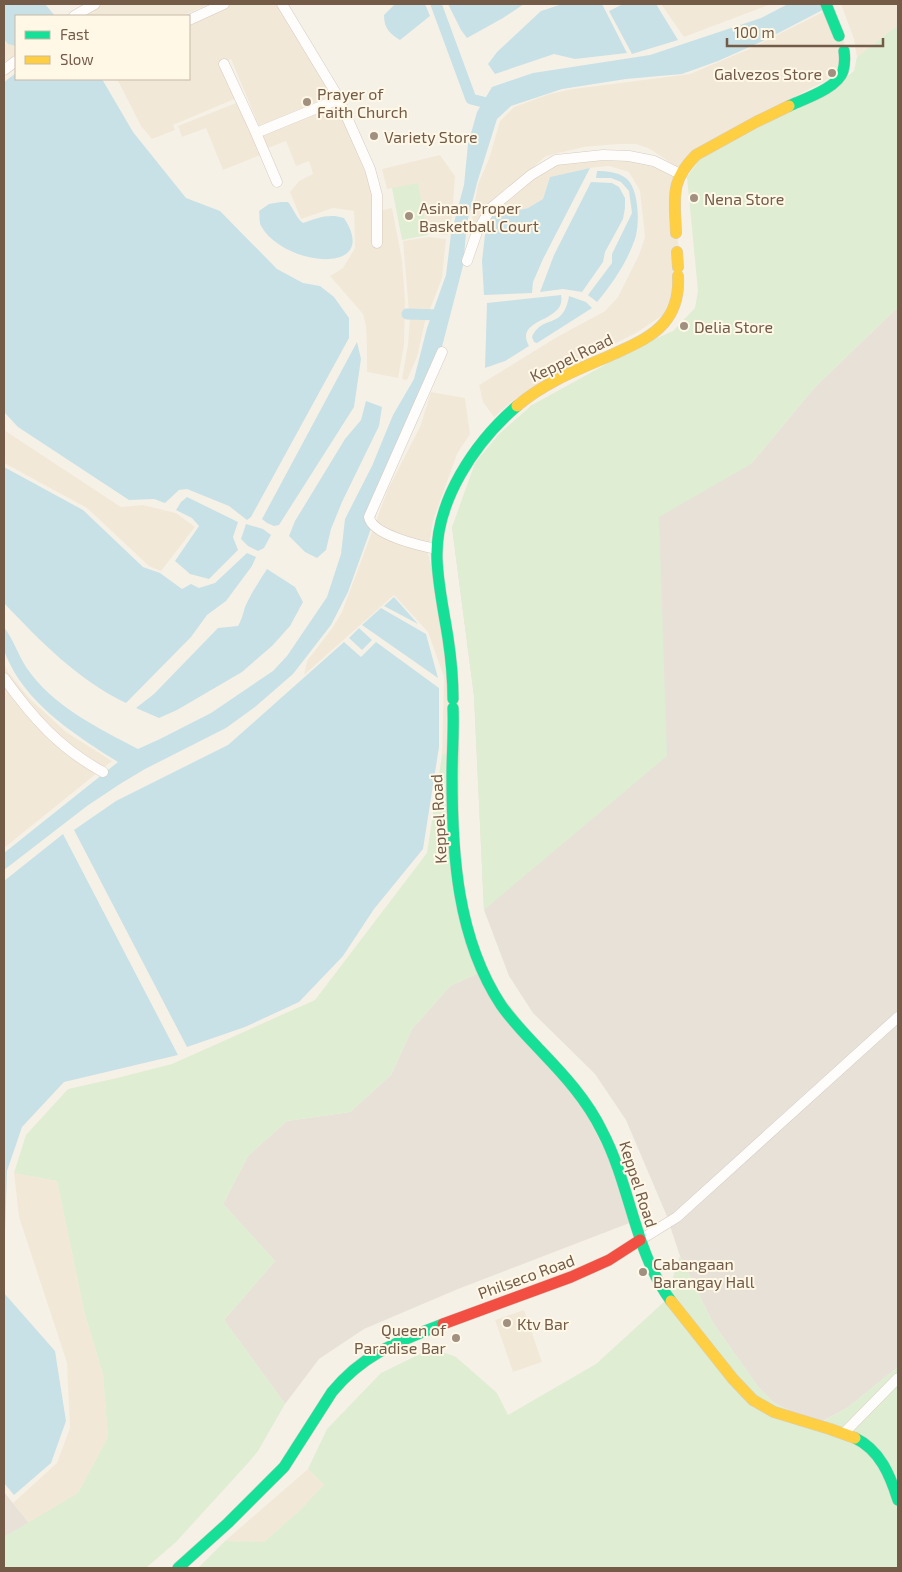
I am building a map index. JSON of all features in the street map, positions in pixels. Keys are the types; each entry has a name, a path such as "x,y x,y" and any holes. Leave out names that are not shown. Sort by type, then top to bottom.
{"street":[{"path":"76,15 95,4"},
{"path":"190,20 224,4"},
{"path":"282,4 339,99 375,182 378,203 377,243"},
{"name":"Keppel Road","path":"826,4 842,43 845,66 843,73 830,86 756,122 696,155 688,163 680,174 674,191 679,288 677,302 666,321 655,331 637,342 545,386 521,402 498,425 474,456 453,492 443,515 437,549 437,572 447,632 453,704 452,776 454,841 459,892 466,926 486,977 504,1008 578,1092 594,1115 623,1177 640,1240 652,1270 662,1288 682,1315 752,1400 772,1412 845,1432 856,1437 876,1453 890,1477 898,1500"},
{"path":"4,70 15,61"},
{"path":"224,64 277,182"},
{"path":"256,133 339,99"},
{"path":"467,261 477,232 491,208 530,175 556,160 603,154 629,156 654,160 680,174"},
{"path":"437,549 412,544 374,527 370,523 369,517 442,352"},
{"path":"4,678 33,716 59,743 82,761 103,772"},
{"name":"Philseco Road","path":"178,1568 228,1523 284,1468 332,1392 341,1381 365,1360 402,1340 586,1271 620,1254 677,1216 898,1018"},
{"path":"845,1432 898,1378"}],"shaded area":[{"path":"99,4 210,4 183,15 82,15"},
{"path":"226,4 282,4 310,51 331,96 259,126 231,59 225,62 239,97 173,125 175,130 152,139 141,126 118,80 190,80 190,21"},
{"path":"661,4 771,4 684,37"},
{"path":"841,4 898,4 898,25 857,57 854,39"},
{"path":"829,9 844,40 846,61 840,71 823,82 777,106 677,167 650,149 636,144 584,147 546,156 489,206 476,232 470,231 478,184 489,159 500,121 514,107 550,94 573,89 690,74 747,50"},
{"path":"4,24 15,37 15,56 4,62"},
{"path":"336,100 368,180 373,200 379,211 392,208 402,260 405,301 404,345 398,378 367,372 366,326 363,314 330,276 343,268 355,248 354,211 333,208 301,219 290,192 299,181 313,174 309,161 296,166 286,141 268,148 261,131"},
{"path":"241,101 263,154 223,170 206,128 182,137 178,126"},
{"path":"440,155 455,176 452,217 448,235 428,233 418,184 387,189 382,169"},
{"path":"634,157 674,175 681,278 663,315 636,333 546,378 511,402 494,417 483,402 479,385 557,337 605,311 618,297 639,255 645,237 640,191 629,172 609,166 590,168 550,177 543,199 528,208 487,217 491,208 562,159"},
{"path":"429,237 446,239 442,278 429,312 409,312 403,241"},
{"path":"898,307 898,1367 847,1408 823,1421 792,1412 773,1402 759,1388 713,1323 680,1256 666,1214 626,1120 595,1074 533,1013 509,976 484,910 474,696 452,527 531,405 751,464 815,387"},
{"path":"410,316 426,317 417,357 407,380 402,379 408,344"},
{"path":"431,392 465,398 470,434 457,454 433,521 428,553 441,604 459,694 460,747 442,755 444,677 428,632 394,595 304,675 307,661 342,612 388,489 420,427"},
{"path":"4,430 121,507 143,505 176,513 195,527 161,571 149,566 87,508 4,463"},
{"path":"4,663 8,672 29,698 66,732 112,761 4,848"},
{"path":"483,971 572,1086 640,1219 458,1289 364,1329 319,1359 285,1404 224,1320 275,1261 223,1204 248,1156 287,1121 350,1112 391,1075 412,1029 450,986"},
{"path":"14,1173 57,1181 85,1315 103,1374 108,1437 78,1493 29,1523 13,1503 57,1463 70,1428 67,1363 19,1217"},
{"path":"524,1310 542,1362 513,1372 495,1320"},
{"path":"308,1469 324,1485 297,1513 264,1542 225,1541"},
{"path":"4,1492 29,1523 4,1537"}],"green space":[{"path":"898,25 898,307 815,387 751,464 659,517 667,756 484,910 474,696 452,527 475,463 499,434 532,405 641,345 673,331 695,308 698,291 687,177 699,160 835,86 854,71 857,57"},
{"path":"418,183 428,235 402,240 392,188"},
{"path":"460,747 457,891 483,971 450,986 412,1029 391,1075 350,1112 287,1121 248,1156 223,1204 275,1261 224,1320 285,1404 258,1451 248,1463 176,1542 146,1568 4,1568 4,1537 78,1493 108,1437 103,1374 85,1315 57,1181 14,1173 26,1135 68,1089 172,1064 315,1000 427,853 442,755"},
{"path":"680,1256 713,1323 759,1388 773,1402 792,1412 824,1421 847,1408 898,1367 898,1568 198,1568 225,1541 264,1542 297,1513 324,1485 308,1469 327,1429 381,1373 432,1348 456,1357 497,1393 508,1415 596,1364 665,1301"}],"water":[{"path":"4,4 45,4 54,15 15,15 15,46 8,44 4,39"},
{"path":"395,4 425,4 430,16 400,40 388,30 384,20 384,15"},
{"path":"448,4 524,4 467,38"},
{"path":"562,4 602,4 627,53 575,59 554,54 495,74 488,64 497,52 541,11"},
{"path":"623,4 656,4 678,40 632,54 609,11"},
{"path":"788,4 834,4 765,40 718,61 682,74 626,79 562,89 511,106 497,119 467,223 463,266 432,385 386,487 348,592 331,625 293,674 255,707 226,728 145,769 120,784 87,806 4,870 4,853 118,762 57,720 30,694 19,680 5,653 4,627 26,667 37,681 62,705 107,733 138,749 211,713 273,671 287,656 327,597 341,554 345,519 372,466 393,415 414,379 427,328 446,275 451,234 464,185 468,144 477,112 492,87 533,73 650,55 761,18"},
{"path":"15,74 15,80 103,80 133,132 186,198 220,211 277,269 303,283 320,286 334,297 349,318 349,338 251,517 247,520 229,506 187,489 179,490 165,503 154,499 129,500 18,427 4,412 4,82"},
{"path":"590,168 543,259 533,282 532,293 484,295 482,261 487,217 528,208 543,199 550,177"},
{"path":"597,171 617,173 627,179 634,191 638,216 637,233 628,256 614,280 597,302 588,295 612,263 612,254 632,213 629,191 621,182 611,178 596,178"},
{"path":"591,182 612,183 619,187 625,198 623,219 605,252 603,262 582,292 563,289 540,292 554,255"},
{"path":"288,202 303,223 328,216 344,218 352,237 350,249 341,257 325,259 307,257 289,250 273,240 261,226 259,211 269,204"},
{"path":"561,295 561,304 556,311 528,330 526,337 529,346 505,361 485,368 487,303"},
{"path":"569,296 586,302 592,308 537,343 534,342 532,337 542,325 558,318 562,314"},
{"path":"357,342 361,359 354,407 279,525 274,526 267,523 262,519"},
{"path":"366,401 382,407 379,426 342,502 331,529 326,550 317,558 305,552 289,536 295,521 345,439 361,420"},
{"path":"4,467 83,510 143,567 160,573 182,589 191,584 199,588 215,583 247,553 256,557 252,566 226,601 207,615 191,637 126,703 108,694 60,659 4,603"},
{"path":"187,497 238,522 233,537 238,550 209,579 190,574 175,561 199,526 192,518 176,510"},
{"path":"246,524 263,529 271,535 264,548 258,551 248,546 241,539"},
{"path":"267,569 295,587 303,602 290,626 272,646 242,672 177,710 159,718 136,708 154,694 218,628 238,626 247,602"},
{"path":"394,597 418,624 384,606"},
{"path":"381,608 426,634 438,678 362,625"},
{"path":"359,628 372,640 362,650 349,638"},
{"path":"344,642 361,657 376,642 439,688 439,747 423,849 374,909 343,956 299,1002 245,1027 187,1047 74,830 116,801 228,745"},
{"path":"63,834 178,1055 64,1082 22,1127 7,1171 4,1267 4,881"},
{"path":"4,1293 55,1351 66,1421 51,1463 14,1495 4,1483"}],"waterway":[{"path":"436,4 471,99 491,104"},
{"path":"407,314 440,315"}],"traffic: fast":[{"path":"826,4 839,36"},
{"path":"789,106 835,83 843,71 844,51"},
{"path":"453,699 450,653 437,559 438,537 450,495 460,474 487,437 517,406"},
{"path":"453,708 453,835 460,895 466,924 475,952 486,979 505,1011 566,1078 596,1120 612,1152 649,1261 671,1301"},
{"path":"178,1568 228,1523 284,1467 332,1392 357,1367 383,1350 443,1324"},
{"path":"855,1438 871,1449 883,1464 898,1500"}],"traffic: slow":[{"path":"676,233 676,191 681,174 687,165 696,155 789,106"},
{"path":"677,252 678,267"},
{"path":"517,406 552,382 629,347 654,332 668,318 674,306 678,289 678,276"},
{"path":"671,1301 733,1379 753,1400 774,1412 855,1438"}],"traffic: jam":[{"path":"443,1324 571,1277 609,1260 640,1240"}],"place":[{"name":"Galvezos Store","path":"832,73"},
{"name":"Prayer of Faith Church","path":"307,102"},
{"name":"Variety Store","path":"374,136"},
{"name":"Nena Store","path":"694,198"},
{"name":"Asinan Proper Basketball Court","path":"409,216"},
{"name":"Delia Store","path":"684,326"},
{"name":"Cabangaan Barangay Hall","path":"643,1272"},
{"name":"Ktv Bar","path":"507,1323"},
{"name":"Queen of Paradise Bar","path":"456,1338"}]}
